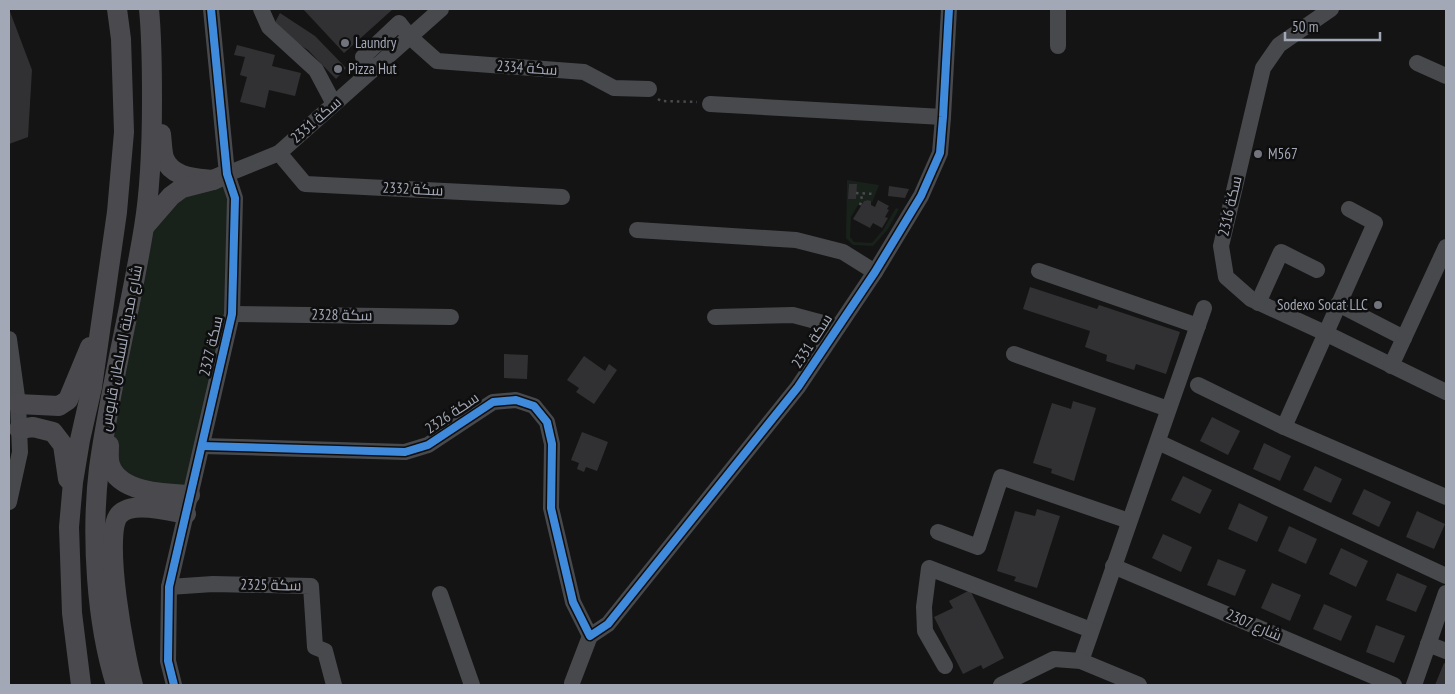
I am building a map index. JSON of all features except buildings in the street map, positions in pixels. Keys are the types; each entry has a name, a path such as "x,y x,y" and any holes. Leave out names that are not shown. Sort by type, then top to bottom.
{"main road":[{"name":"شارع مدينة السلطان قابوس","path":"81,685 72,605 70,509 80,440 92,387 117,212 124,132 121,39 117,9"},
{"name":"شارع مدينة السلطان قابوس","path":"116,685 107,652 98,584 97,493 108,412 144,226 151,157 152,65 149,9"},
{"path":"152,65 164,159 173,170 184,176 220,177"},
{"path":"144,226 171,196 182,188 220,177"},
{"path":"18,404 59,406 68,400 102,318"},
{"path":"108,412 110,465 121,480 141,490 188,504"},
{"path":"19,429 33,427 53,432 63,445 70,509"},
{"path":"133,685 116,602 113,551 114,529 119,515 131,508 188,504"},
{"path":"98,584 94,607 106,685"}],"street":[{"name":"سكة 2327","path":"174,685 168,662 169,587 232,314 235,198 220,177 211,9"},
{"path":"261,9 268,26 316,70 334,104"},
{"name":"سكة 2331","path":"220,177 278,153 410,37 422,15 440,9"},
{"name":"سكة 2331","path":"590,636 608,624 798,387 875,272 921,196 940,153 949,9"},
{"path":"1058,9 1058,46"},
{"name":"2316 سكة","path":"1331,9 1278,45 1263,68 1221,246 1226,278 1251,300 1325,333 1446,392"},
{"name":"سكة 2334","path":"410,37 437,61 584,72 614,88 649,89"},
{"path":"1417,63 1446,76"},
{"path":"710,104 943,117"},
{"name":"سكة 2332","path":"278,153 305,184 562,197"},
{"path":"1284,427 1375,223 1348,209"},
{"path":"637,230 796,240 843,252 875,272"},
{"path":"1392,366 1446,247"},
{"path":"1258,303 1281,252 1317,270"},
{"path":"1038,271 1198,326"},
{"path":"1338,304 1404,338"},
{"path":"1081,661 1204,308"},
{"name":"سكة 2328","path":"232,314 451,316"},
{"path":"715,317 793,315 838,327"},
{"path":"9,339 18,404 20,452 9,502"},
{"path":"1014,354 1168,409"},
{"path":"1198,385 1284,427 1446,497"},
{"name":"سكة 2326","path":"202,446 406,452 428,445 493,402 516,400 534,406 547,422 552,444 551,508 573,602 590,636"},
{"path":"1158,442 1446,576"},
{"path":"938,532 978,546 1001,477 1129,521"},
{"name":"2307 شارع","path":"1113,566 1394,685"},
{"path":"945,666 925,631 924,607 929,568 1091,630"},
{"name":"سكة 2325","path":"169,587 213,584 311,586 315,647 324,651 334,685"},
{"path":"1414,685 1446,593"},
{"path":"440,594 472,685"},
{"path":"572,685 590,636"},
{"path":"1428,644 1446,651"},
{"path":"1001,685 1054,658 1081,661 1139,685"}],"path":[{"path":"649,89 661,101 710,104"},
{"path":"856,193 875,194"},
{"path":"860,193 862,199 860,205"}],"shaded area":[{"path":"226,176 231,313 189,494 122,479 110,445 147,226 172,197"},
{"path":"847,180 879,185 872,203 868,200 864,201 861,206 858,205 851,217 850,237 854,242 872,243 883,230 896,208 899,209 888,229 873,246 853,245 846,238"}],"cycle path":[{"path":"174,685 168,661 169,587 232,314 235,198 227,174 211,9"},
{"path":"202,446 405,452 428,445 493,402 516,400 534,406 547,422 552,444 551,508 573,602 590,636 608,624 798,387 875,272 921,196 940,153 949,9"}],"place":[{"name":"Laundry","path":"345,43"},
{"name":"Pizza Hut","path":"338,69"},
{"name":"M567","path":"1258,154"},
{"name":"Sodexo Socat LLC","path":"1378,305"}]}
